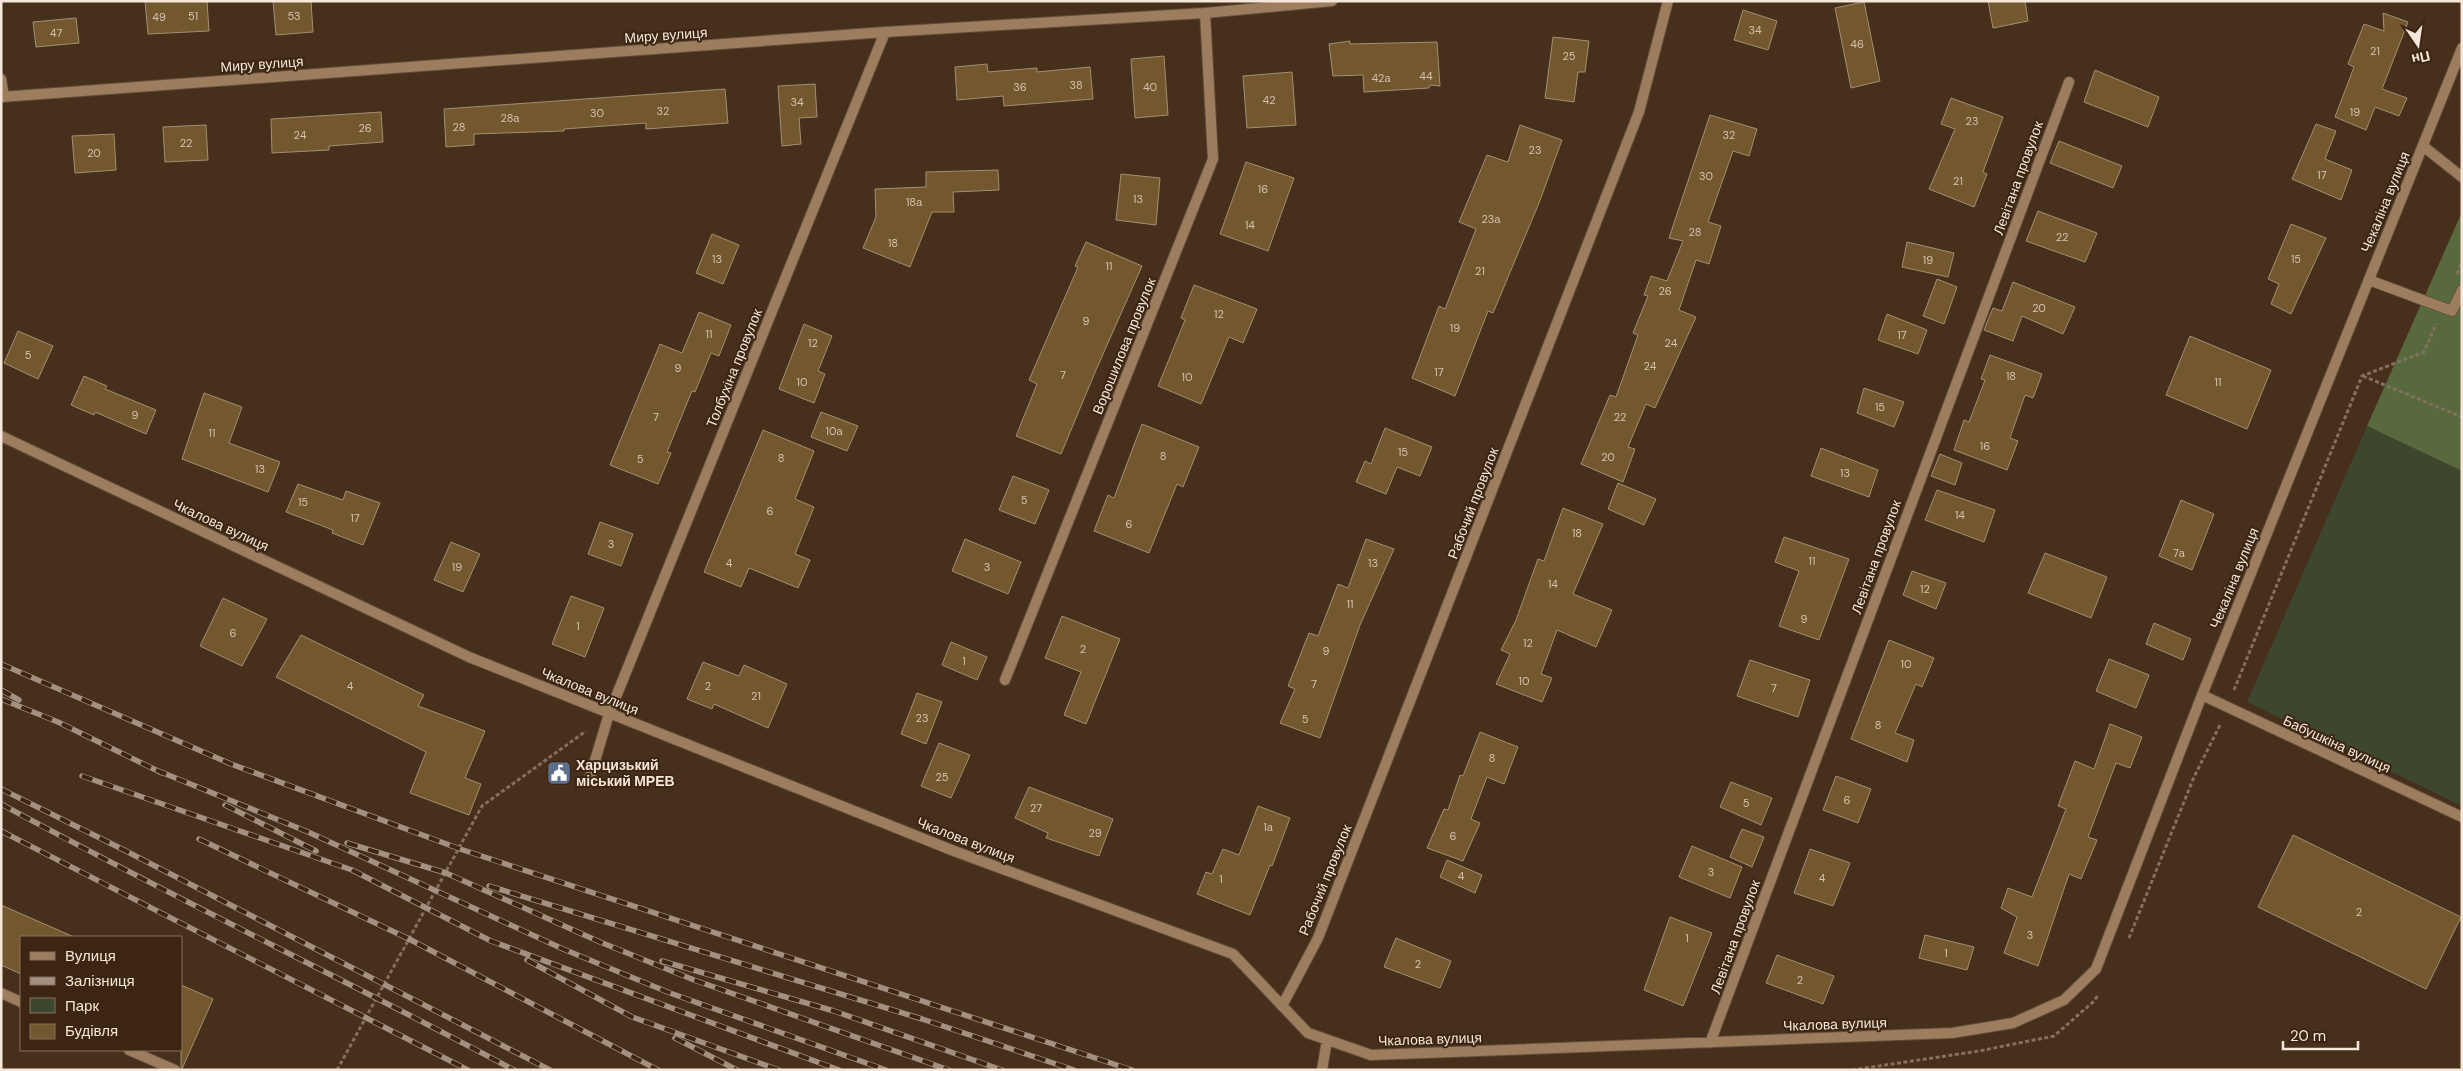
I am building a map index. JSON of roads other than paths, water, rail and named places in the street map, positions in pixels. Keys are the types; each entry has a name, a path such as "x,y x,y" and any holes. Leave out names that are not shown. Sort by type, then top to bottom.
{"street":[{"name":"Миру вулиця","path":"3,97 885,32 1205,13 1332,1"},
{"name":"Рабочий провулок","path":"1282,1006 1318,938 1636,122 1668,1"},
{"name":"Ворошилова провулок","path":"1006,680 1213,159 1205,13"},
{"name":"Толбухіна провулок","path":"590,777 608,714 885,32"},
{"name":"Чекаліна вулиця","path":"1952,1033 2013,1023 2064,1000 2096,969 2202,695 2462,48"},
{"path":"1,79 3,97"},
{"name":"Левітана провулок","path":"1710,1042 2069,82"},
{"path":"2423,146 2462,177"},
{"path":"2369,280 2452,311 2462,290"},
{"name":"Чкалова вулиця","path":"1,436 469,657 954,851 1233,954 1308,1033 1371,1055 1952,1033"},
{"name":"Бабушкіна вулиця","path":"2202,695 2462,818"},
{"path":"1,993 20,1002"},
{"path":"1322,1070 1327,1040"},
{"path":"132,1051 175,1070"}],"railway":[{"path":"1,664 231,764 460,849 1132,1070"},
{"path":"1,690 19,700"},
{"path":"1,699 58,722 162,773"},
{"path":"156,770 308,832 563,949 670,993 886,1070"},
{"path":"82,776 352,870 491,941 839,1070"},
{"path":"1,789 124,850 550,1070"},
{"path":"1,804 514,1070"},
{"path":"225,805 316,851"},
{"path":"1,831 468,1070"},
{"path":"199,839 409,939 658,1070"},
{"path":"347,843 446,873 600,942 694,980 949,1070"},
{"path":"489,886 922,1019 1074,1070"},
{"path":"527,960 632,1017 779,1070"},
{"path":"662,961 834,1011 1002,1070"},
{"path":"675,1038 737,1070"}],"place":[{"name":"Харцизький міський МРЕВ","path":"559,773"}]}
